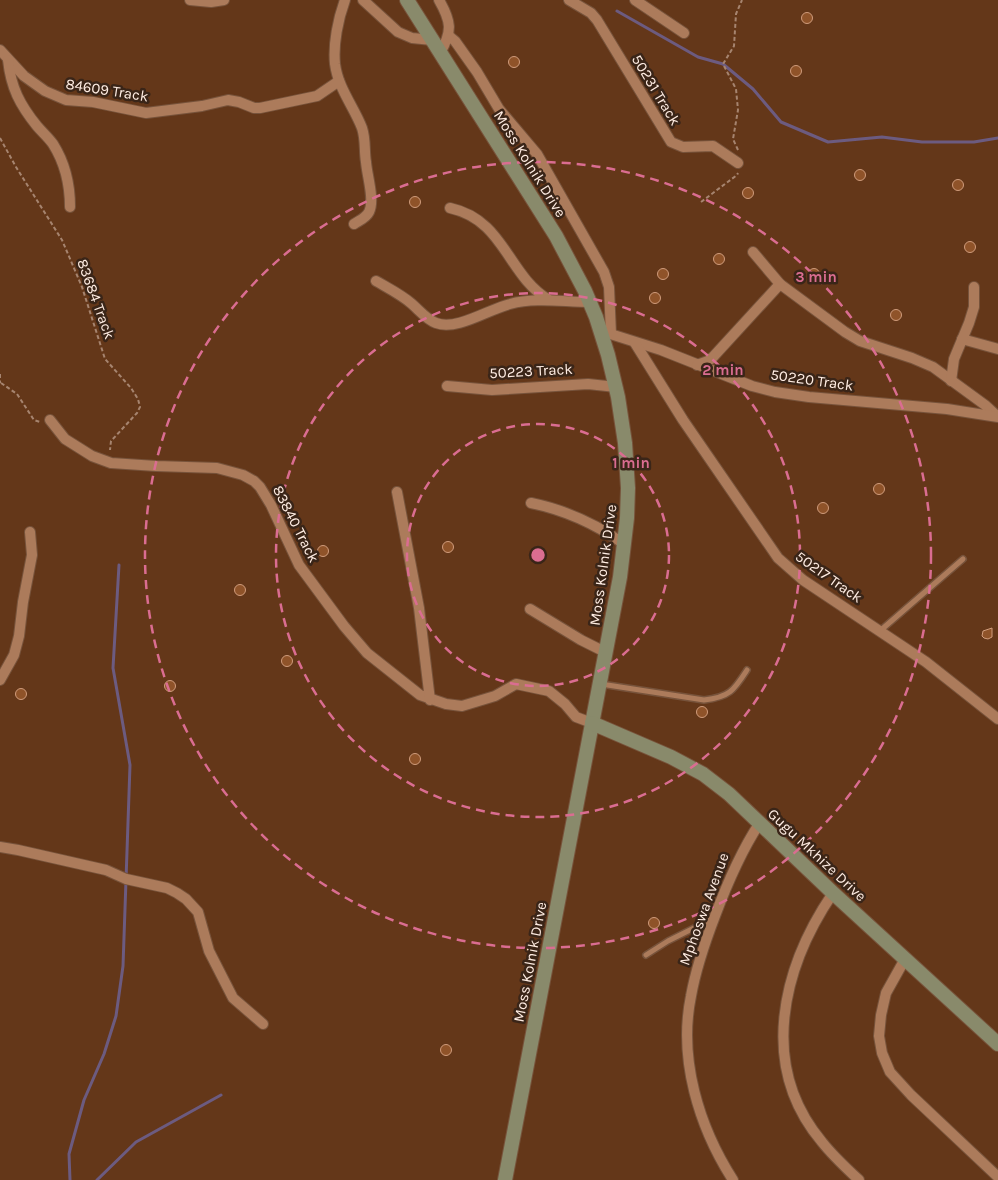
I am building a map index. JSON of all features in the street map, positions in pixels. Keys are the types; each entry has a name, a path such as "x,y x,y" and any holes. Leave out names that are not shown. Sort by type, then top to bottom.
{"main road":[{"name":"Moss Kolnik Drive","path":"407,0 556,236 606,333 622,420 628,488 620,578 607,653 505,1180"},
{"name":"Gugu Mkhize Drive","path":"592,723 671,757 702,774 729,794 833,894 998,1044"}],"street":[{"path":"190,0 211,2 224,0"},
{"path":"345,0 340,18 335,64 339,81 363,131 366,144 365,161 371,201 367,216 354,224"},
{"path":"363,0 398,32 412,38 432,40"},
{"path":"439,0 449,23 449,36 440,52"},
{"name":"50231 Track","path":"569,0 590,13 597,20 671,142 683,147 713,146 738,162"},
{"path":"635,0 684,33"},
{"path":"449,36 455,41 477,72 499,109 537,154 604,272 609,287 606,333"},
{"name":"84609 Track","path":"0,50 24,76 45,91 59,98 93,102 139,113 202,106 228,100 260,108 317,96 339,81"},
{"path":"8,60 13,89 23,107 52,143 59,156 68,184 70,207"},
{"path":"450,208 470,214 477,219 500,241 533,288 549,300"},
{"path":"753,252 780,284 795,297 860,341 912,358 932,367 998,417"},
{"path":"376,281 411,303 429,319 445,325 456,324 523,301 590,302"},
{"path":"697,365 713,357 780,284"},
{"path":"951,381 954,359 974,306 974,287"},
{"name":"50220 Track","path":"606,333 661,350 752,386 783,394 947,409 998,417"},
{"path":"962,339 998,349"},
{"name":"50217 Track","path":"635,343 684,420 778,558 804,580 926,662 998,719"},
{"name":"50223 Track","path":"446,386 492,390 588,384 616,387"},
{"name":"83840 Track","path":"50,420 65,438 73,444 92,456 111,463 218,468 237,473 254,481 271,505 299,565 344,626 367,653 412,690 430,700 462,706 495,696 516,684 549,692 576,717 592,723"},
{"path":"397,492 419,608 430,700"},
{"path":"531,503 570,514 610,534 624,544"},
{"path":"0,680 14,655 19,636 32,555 30,532"},
{"path":"530,609 581,640 607,653"},
{"name":"Mphoswa Avenue","path":"733,1180 710,1138 698,1105 690,1068 688,1043 690,997 701,952 714,918 744,847 759,824"},
{"path":"0,847 106,870 126,879 168,888 186,899 198,912 209,951 233,998 263,1024"},
{"path":"833,894 819,913 790,981 782,1026 783,1049 795,1098 805,1117 821,1141 859,1180"},
{"path":"905,960 886,993 880,1015 879,1036 882,1053 890,1072 911,1096 998,1176"}],"lane":[{"path":"881,630 963,559"},
{"path":"600,684 704,700 721,697 733,691 747,670"},
{"path":"646,955 668,941 714,918"}],"path":[{"path":"701,202 737,175 738,149 732,139 738,110 736,89 723,64 734,46 736,14 742,0"},
{"name":"83684 Track","path":"0,138 62,240 82,288 104,359 131,388 138,399 140,407 137,413 111,441 111,463"},
{"path":"0,374 0,383 17,394 34,420 40,422 50,420"}],"building":[{"path":"805,13 809,13 812,18 811,22 805,23 802,20 802,16"},
{"path":"512,57 516,57 519,62 518,66 512,67 509,64 509,60"},
{"path":"794,66 798,66 801,71 800,75 794,76 791,73 791,69"},
{"path":"858,170 862,170 865,175 864,179 858,180 855,177 855,173"},
{"path":"956,180 960,180 963,185 962,189 956,190 953,187 953,183"},
{"path":"746,188 750,188 753,193 752,197 746,198 743,195 743,191"},
{"path":"413,197 417,197 420,202 419,206 413,207 410,204 410,200"},
{"path":"968,242 972,242 975,247 974,251 968,252 965,249 965,245"},
{"path":"717,254 721,254 724,259 723,263 717,264 714,261 714,257"},
{"path":"661,269 665,269 668,274 667,278 661,279 658,276 658,272"},
{"path":"812,269 816,269 819,274 818,278 812,279 809,276 809,272"},
{"path":"653,293 657,293 660,298 659,302 653,303 650,300 650,296"},
{"path":"894,310 898,310 901,315 900,319 894,320 891,317 891,313"},
{"path":"877,484 881,484 884,489 883,493 877,494 874,491 874,487"},
{"path":"821,503 825,503 828,508 827,512 821,513 818,510 818,506"},
{"path":"446,542 450,542 453,547 452,551 446,552 443,549 443,545"},
{"path":"321,546 325,546 328,551 327,555 321,556 318,553 318,549"},
{"path":"238,585 242,585 245,590 244,594 238,595 235,592 235,588"},
{"path":"992,628 992,637 988,639 982,636 983,631"},
{"path":"285,656 289,656 292,661 291,665 285,666 282,663 282,659"},
{"path":"168,681 172,681 175,686 174,690 168,691 165,688 165,684"},
{"path":"19,689 23,689 26,694 25,698 19,699 16,696 16,692"},
{"path":"700,707 704,707 707,712 706,716 700,717 697,714 697,710"},
{"path":"413,754 417,754 420,759 419,763 413,764 410,761 410,757"},
{"path":"652,918 656,918 659,923 658,927 652,928 649,925 649,921"},
{"path":"444,1045 448,1045 451,1050 450,1054 444,1055 441,1052 441,1048"}],"waterway":[{"path":"617,11 698,57 723,64 753,89 781,122 828,142 882,137 922,142 974,142 998,138"},
{"path":"70,1180 69,1154 84,1100 104,1054 116,1016 123,966 130,765 113,668 119,565"},
{"path":"97,1180 136,1142 221,1095"}]}
